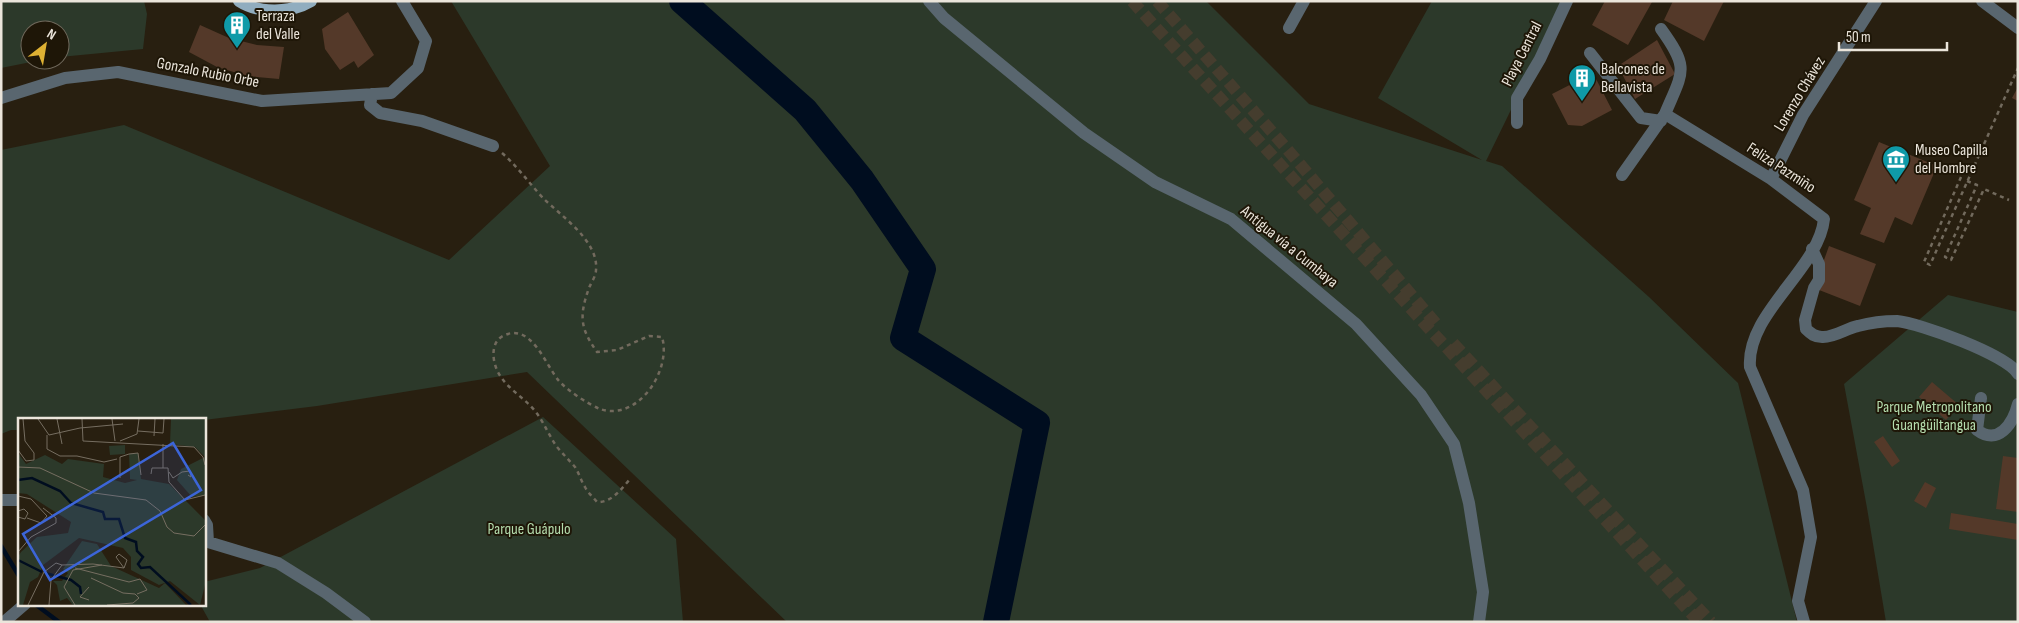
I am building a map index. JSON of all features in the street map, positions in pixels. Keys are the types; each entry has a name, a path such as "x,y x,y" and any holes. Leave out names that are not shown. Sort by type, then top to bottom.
{"main road":[{"path":"239,1 272,11 302,7 311,1"}],"street":[{"name":"Gonzalo Rubio Orbe","path":"1,98 65,78 118,72 262,101 391,92 418,68 426,41 402,1"},
{"name":"Antigua vía a Cumbaya","path":"929,1 944,18 1084,133 1155,182 1231,219 1356,324 1421,395 1454,444 1469,503 1483,592 1480,622"},
{"path":"1289,28 1304,1"},
{"name":"Playa Central","path":"1517,123 1518,98 1540,59 1567,1"},
{"name":"Lorenzo Chávez","path":"1770,179 1803,115 1876,1"},
{"path":"1982,1 2018,28"},
{"path":"1622,175 1663,118 1682,74 1679,59 1661,29"},
{"path":"1590,53 1641,118 1663,118"},
{"path":"372,94 370,105 380,112 422,121 493,146"},
{"name":"Feliza Pazmiño","path":"1663,118 1770,179 1824,219 1823,229 1812,249 1754,336 1749,352 1750,367 1803,490 1811,537 1798,601 1804,622"},
{"path":"1812,249 1818,264 1819,280 1814,288 1805,320 1806,329 1813,336 1823,338 1859,325 1897,321 1934,331 1988,352 2011,364 2018,374"},
{"path":"1981,398 1976,424 1977,430 1985,436 1994,436 2004,431 2018,404"},
{"path":"1,500 18,500"},
{"path":"205,521 207,524 206,546 278,563 326,593 364,622"},
{"path":"4,622 24,606"}],"path":[{"path":"1961,177 1924,262 1930,265 2018,68"},
{"path":"493,146 518,166 543,197 577,228 592,251 596,270 583,307 584,334 597,352 617,350 649,336 662,337 665,346 656,378 646,394 634,405 622,411 600,409 560,383 540,351 526,337 512,333 502,336 494,347 493,360 505,384 535,411 557,446 576,468 585,488 597,502 605,502 612,498 631,478"},
{"path":"1967,181 1977,185 1945,257 1952,260 1984,189 2009,200"}],"green space":[{"path":"144,1 147,14 143,49 70,56 70,20 20,20 20,64 1,68 1,2"},
{"path":"451,1 1206,1 1309,104 1482,160 1378,98 1432,1 1564,1 1486,161 1502,166 1649,297 1738,383 1797,622 787,622 527,372 317,406 205,420 205,418 18,418 18,430 11,430 1,434 1,150 124,125 449,260 550,166"},
{"name":"Parque Metropolitano Guangüiltangua","path":"1948,295 2018,312 2018,622 1886,622 1844,384"},
{"name":"Parque Guápulo","path":"543,417 676,539 683,622 210,622 201,606 205,606 205,582 260,568"}],"building":[{"name":"Balcones de Bellavista","path":"1605,1 1652,2 1628,45 1592,25"},
{"name":"Balcones de Bellavista","path":"1673,1 1724,1 1704,41 1664,20"},
{"path":"348,12 374,55 358,68 354,61 340,70 325,49 322,29"},
{"name":"Terraza del Valle","path":"200,25 229,38 257,45 284,47 279,79 247,76 217,67 189,52"},
{"name":"Balcones de Bellavista","path":"1657,40 1675,74 1635,99 1618,66"},
{"name":"Balcones de Bellavista","path":"1593,73 1612,110 1582,126 1568,125 1552,94"},
{"path":"2018,87 2018,101 2012,98"},
{"name":"Museo Capilla del Hombre","path":"1879,142 1937,166 1912,225 1895,217 1884,243 1860,234 1871,208 1854,200"},
{"path":"1829,246 1876,264 1860,306 1814,288"},
{"path":"1932,382 1959,405 1946,420 1919,397"},
{"path":"1883,436 1900,461 1892,467 1874,442"},
{"path":"2003,456 2018,458 2018,512 1996,509"},
{"path":"1925,482 1936,488 1926,508 1914,501"},
{"path":"1951,513 2018,524 2018,540 1949,529"}],"waterway":[{"path":"682,1 805,110 862,180 923,269 903,338 1037,423 996,622"},
{"path":"1,546 18,574"},
{"path":"38,606 59,622"}],"tunnel":[{"path":"1132,1 1423,322 1699,622"},
{"path":"1157,1 1287,149 1438,326"},
{"path":"1453,343 1711,622"}],"place":[{"name":"Terraza del Valle","path":"237,49"},
{"name":"Balcones de Bellavista","path":"1582,102"},
{"name":"Museo Capilla del Hombre","path":"1896,183"}]}
